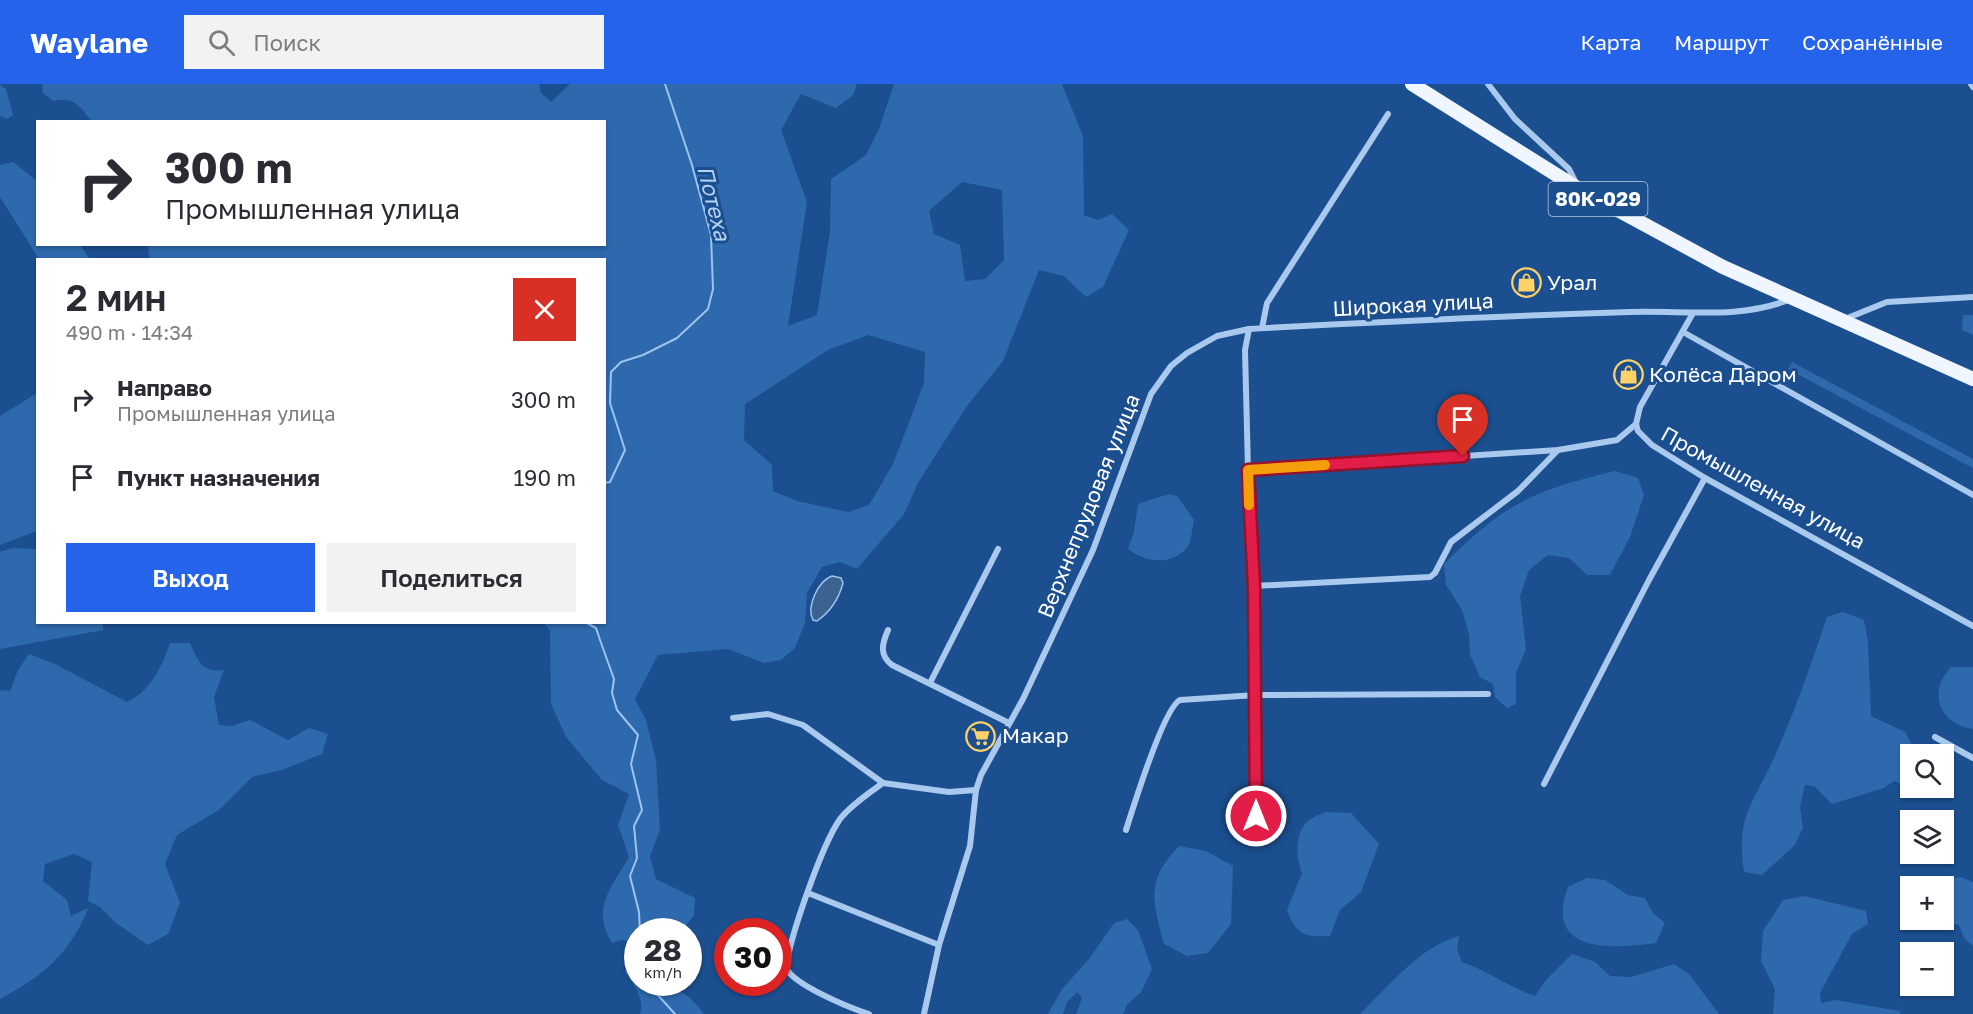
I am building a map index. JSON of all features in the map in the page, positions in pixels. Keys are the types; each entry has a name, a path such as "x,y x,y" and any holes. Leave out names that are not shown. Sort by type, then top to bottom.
{"main road":[{"name":"80К-029","path":"1413,84 1579,189 1723,267 1973,379"}],"street":[{"path":"1488,84 1515,119 1569,169 1579,189"},
{"path":"1262,328 1267,303 1388,114"},
{"path":"1842,320 1887,302 1973,297"},
{"name":"Широкая улица","path":"1248,329 1632,312 1750,310 1773,307 1793,299"},
{"path":"1636,424 1640,407 1693,312"},
{"path":"1248,329 1245,350 1254,586 1256,816"},
{"name":"Верхнепрудовая улица","path":"924,1014 939,945 970,846 976,790 989,758 1050,643 1093,550 1140,422 1161,378 1171,366 1203,343 1248,329"},
{"path":"1683,332 1973,495"},
{"name":"Промышленная улица","path":"1248,470 1558,450 1617,440 1636,424 1638,431 1652,446 1705,478 1973,626"},
{"path":"1254,586 1430,577 1435,573 1451,542 1518,491 1558,450"},
{"path":"1544,784 1643,590 1705,478"},
{"path":"930,683 998,549"},
{"path":"888,630 883,642 885,660 1009,723"},
{"path":"1126,830 1162,726 1174,702 1256,695 1488,694"},
{"path":"733,718 768,714 803,725 883,783 949,792 976,790"},
{"path":"1935,736 1973,758"},
{"path":"869,1014 847,1006 789,974 786,968 788,954 808,893 838,823 883,783"},
{"path":"808,893 939,945"}],"shaded area":[{"path":"0,84 6,89 13,115 7,119 0,116"},
{"path":"42,84 539,84 541,93 551,102 570,84 857,84 853,95 836,108 801,94 781,130 807,202 788,326 817,315 830,232 831,179 866,155 879,129 894,84 1062,84 1083,136 1084,215 1098,220 1112,214 1129,230 1103,287 1086,297 1064,276 1039,270 1003,361 967,406 918,483 904,514 857,569 840,562 822,567 807,593 805,623 795,648 781,660 764,663 728,649 658,655 635,699 646,720 656,760 660,830 650,856 656,879 695,898 694,915 692,918 624,918 624,940 612,943 606,931 603,909 610,889 629,857 618,825 629,794 602,780 566,737 551,704 550,630 544,624 606,624 606,258 149,258 148,246 606,246 606,120 90,120 76,104 60,100 53,101 43,93","holes":["962,182 1002,190 1004,260 985,279 965,281 960,245 934,234 929,211","868,335 925,352 924,383 893,464 869,505 848,512 797,501 773,491 772,465 744,440 745,404 828,350"]},
{"path":"13,162 36,180 36,246 81,246 89,258 38,258 0,197 0,165"},
{"path":"1963,315 1973,315 1973,335 1962,330"},
{"path":"1792,362 1973,459 1973,468 1788,369"},
{"path":"36,394 36,531 0,545 0,416"},
{"path":"1615,471 1638,478 1644,495 1630,537 1610,575 1587,575 1569,558 1548,555 1529,570 1520,596 1526,649 1516,673 1516,704 1507,708 1495,697 1493,684 1480,677 1470,655 1469,634 1462,610 1446,585 1444,564 1465,543 1521,502 1562,485"},
{"path":"1169,494 1177,496 1194,520 1191,539 1186,549 1172,558 1157,560 1142,557 1128,549 1134,532 1138,504"},
{"path":"12,548 36,549 36,624 103,624 103,630 0,649 0,552"},
{"path":"832,576 841,578 843,583 839,594 826,613 817,621 813,620 811,608 815,595 822,583"},
{"path":"1843,612 1864,620 1868,642 1871,716 1905,732 1912,744 1900,744 1900,784 1894,781 1884,788 1832,804 1814,786 1805,785 1800,807 1803,828 1795,845 1762,875 1744,872 1742,835 1749,808 1791,718 1827,617"},
{"path":"170,643 190,643 202,664 210,669 224,670 214,697 219,725 232,726 250,720 288,740 309,728 328,734 322,754 282,770 252,777 219,810 177,835 165,864 180,903 168,934 148,945 116,923 100,907 88,901 92,862 74,854 45,864 43,881 67,900 71,916 88,908 64,951 29,982 0,999 0,690 10,691 18,670 29,654 55,664 127,702 143,691 155,677"},
{"path":"1951,667 1973,667 1973,729 1952,721 1940,706 1938,696 1940,687"},
{"path":"1326,812 1351,813 1379,844 1361,892 1340,910 1330,936 1314,936 1302,933 1294,925 1287,910 1302,873 1298,860 1300,832 1308,821"},
{"path":"1179,846 1206,851 1233,866 1231,924 1208,953 1187,956 1164,944 1155,903 1156,881 1168,858"},
{"path":"1961,877 1973,882 1973,946 1964,938 1959,925 1954,923 1954,879"},
{"path":"1587,878 1605,880 1628,895 1645,898 1653,913 1665,923 1656,943 1603,946 1574,936 1565,925 1563,909 1568,887"},
{"path":"1805,896 1866,911 1868,924 1852,934 1820,993 1821,1003 1835,1000 1900,1011 1900,1014 1773,1014 1775,989 1761,961 1763,931 1783,900"},
{"path":"1127,919 1138,930 1152,969 1141,992 1127,1005 1123,1014 1076,1014 1082,998 1077,992 1067,1002 1063,1014 1048,1014 1062,989 1089,959 1114,923"},
{"path":"1459,936 1457,950 1462,962 1535,996 1546,980 1572,954 1595,962 1610,976 1631,977 1674,964 1689,974 1719,1014 1360,1014 1418,958 1444,941"},
{"path":"639,996 687,996 704,1014 640,1014"}],"waterway":[{"name":"Потеха","path":"606,483 610,482 625,450 610,403 611,372 621,362 643,355 677,338 708,309 713,289 711,235 692,165 665,84"},
{"name":"Потеха","path":"589,624 596,628 614,679 612,693 617,710 638,735 631,764 642,810 634,826 637,858 630,876 639,918"},
{"name":"Потеха","path":"659,996 675,1014"}],"slow traffic":[{"path":"1249,505 1248,470 1325,465"}],"place":[{"name":"Урал","path":"1526,283"},
{"name":"Колёса Даром","path":"1628,375"},
{"name":"Макар","path":"981,736"}],"route":[{"path":"1256,816 1254,586 1248,470 1463,456"}]}
